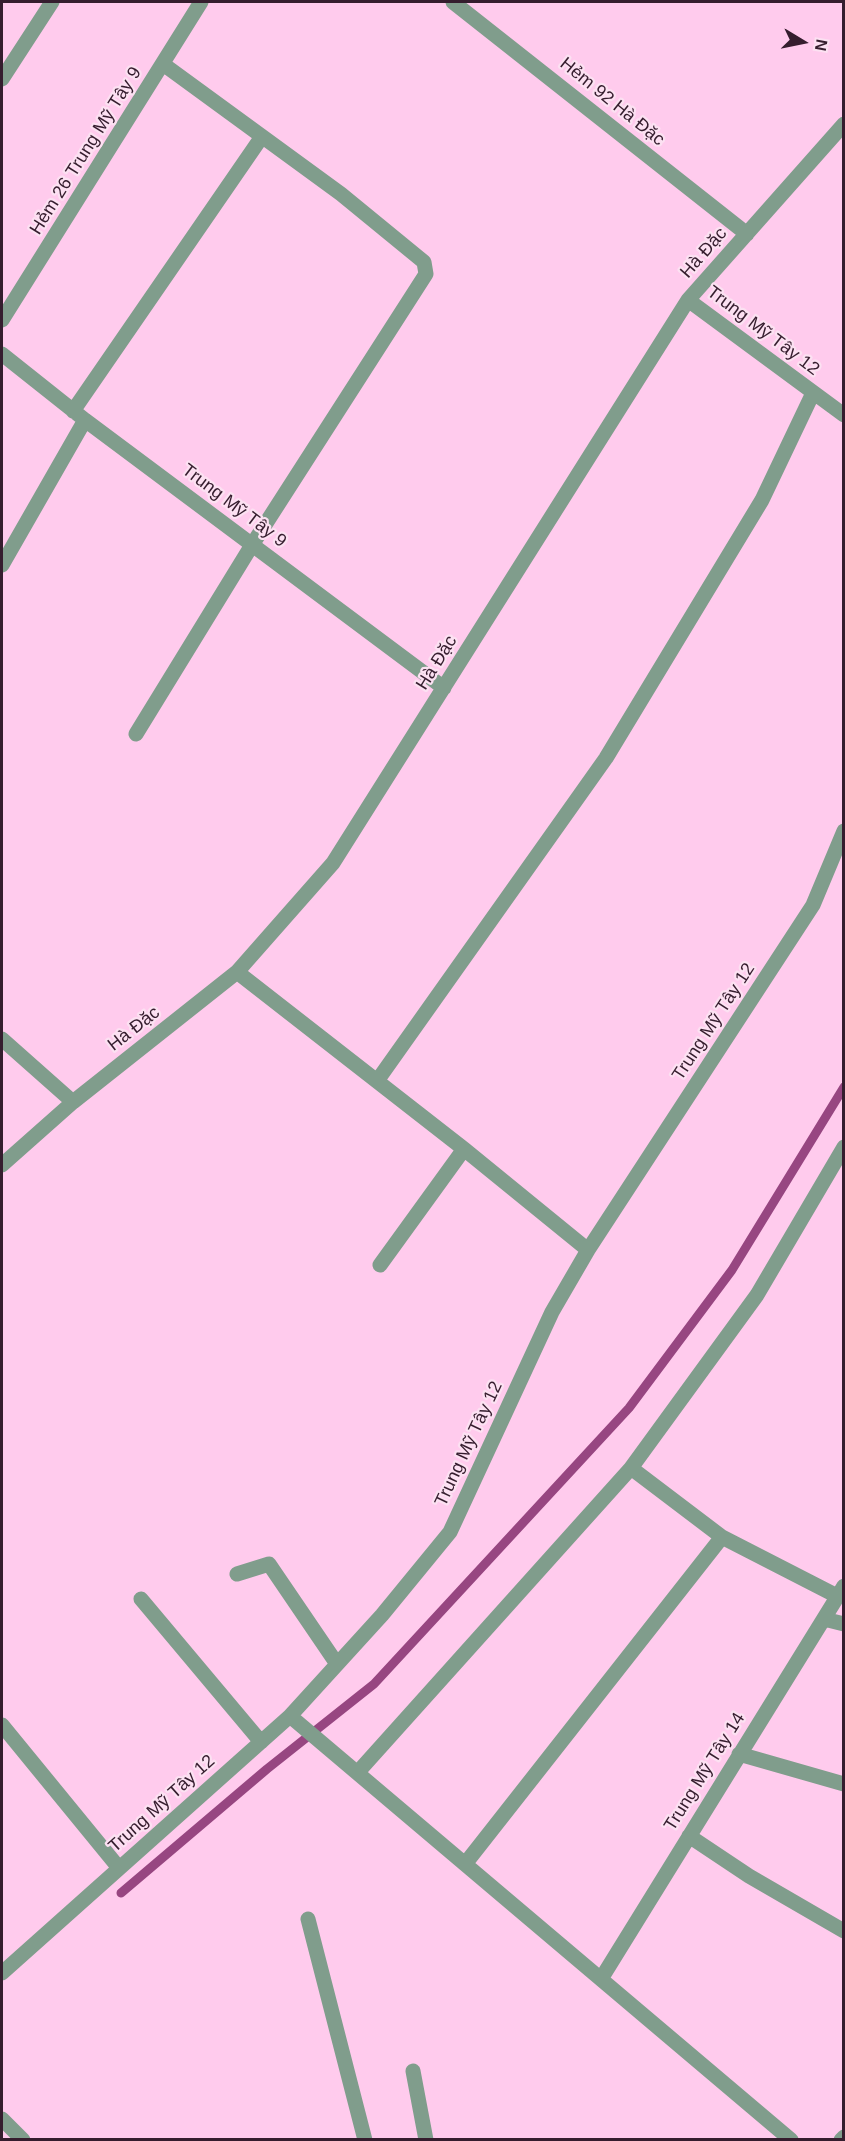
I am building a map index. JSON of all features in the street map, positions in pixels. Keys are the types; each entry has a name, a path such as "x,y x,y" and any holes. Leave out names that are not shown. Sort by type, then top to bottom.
{"street":[{"path":"2,79 52,2"},
{"name":"Hẻm 26 Trung Mỹ Tây 9","path":"2,320 201,2"},
{"name":"Hẻm 92 Hà Đặc","path":"453,2 747,234"},
{"path":"136,734 252,544 426,274 423,262 298,160 261,138 164,64"},
{"name":"Hà Đặc","path":"2,1166 73,1102 237,972 333,863 688,300 843,124"},
{"path":"73,411 261,138"},
{"name":"Trung Mỹ Tây 12","path":"688,300 843,416"},
{"name":"Trung Mỹ Tây 9","path":"2,354 73,411 444,688"},
{"path":"377,1081 606,758 762,500 813,393"},
{"path":"2,565 85,420"},
{"name":"Trung Mỹ Tây 12","path":"2,1973 261,1742 295,1720 337,1664 382,1615 450,1532 552,1312 588,1250 813,905 843,831"},
{"path":"237,972 464,1149 588,1250"},
{"path":"2,1039 73,1102"},
{"path":"358,1772 631,1468 757,1295 843,1147"},
{"path":"380,1265 464,1149"},
{"path":"631,1468 722,1537 840,1591"},
{"path":"465,1864 722,1537"},
{"path":"237,1575 269,1564 337,1664"},
{"name":"Trung Mỹ Tây 14","path":"601,1979 840,1591"},
{"path":"141,1599 261,1742"},
{"path":"824,1619 843,1624"},
{"path":"295,1720 791,2139"},
{"path":"2,1725 119,1868"},
{"path":"739,1754 843,1784"},
{"path":"689,1836 749,1876 843,1931"},
{"path":"308,1919 364,2139"},
{"path":"413,2071 426,2139"},
{"path":"2,2119 23,2139"}],"waterway":[{"path":"121,1893 267,1769 374,1684 629,1408 732,1270 844,1087"}]}
